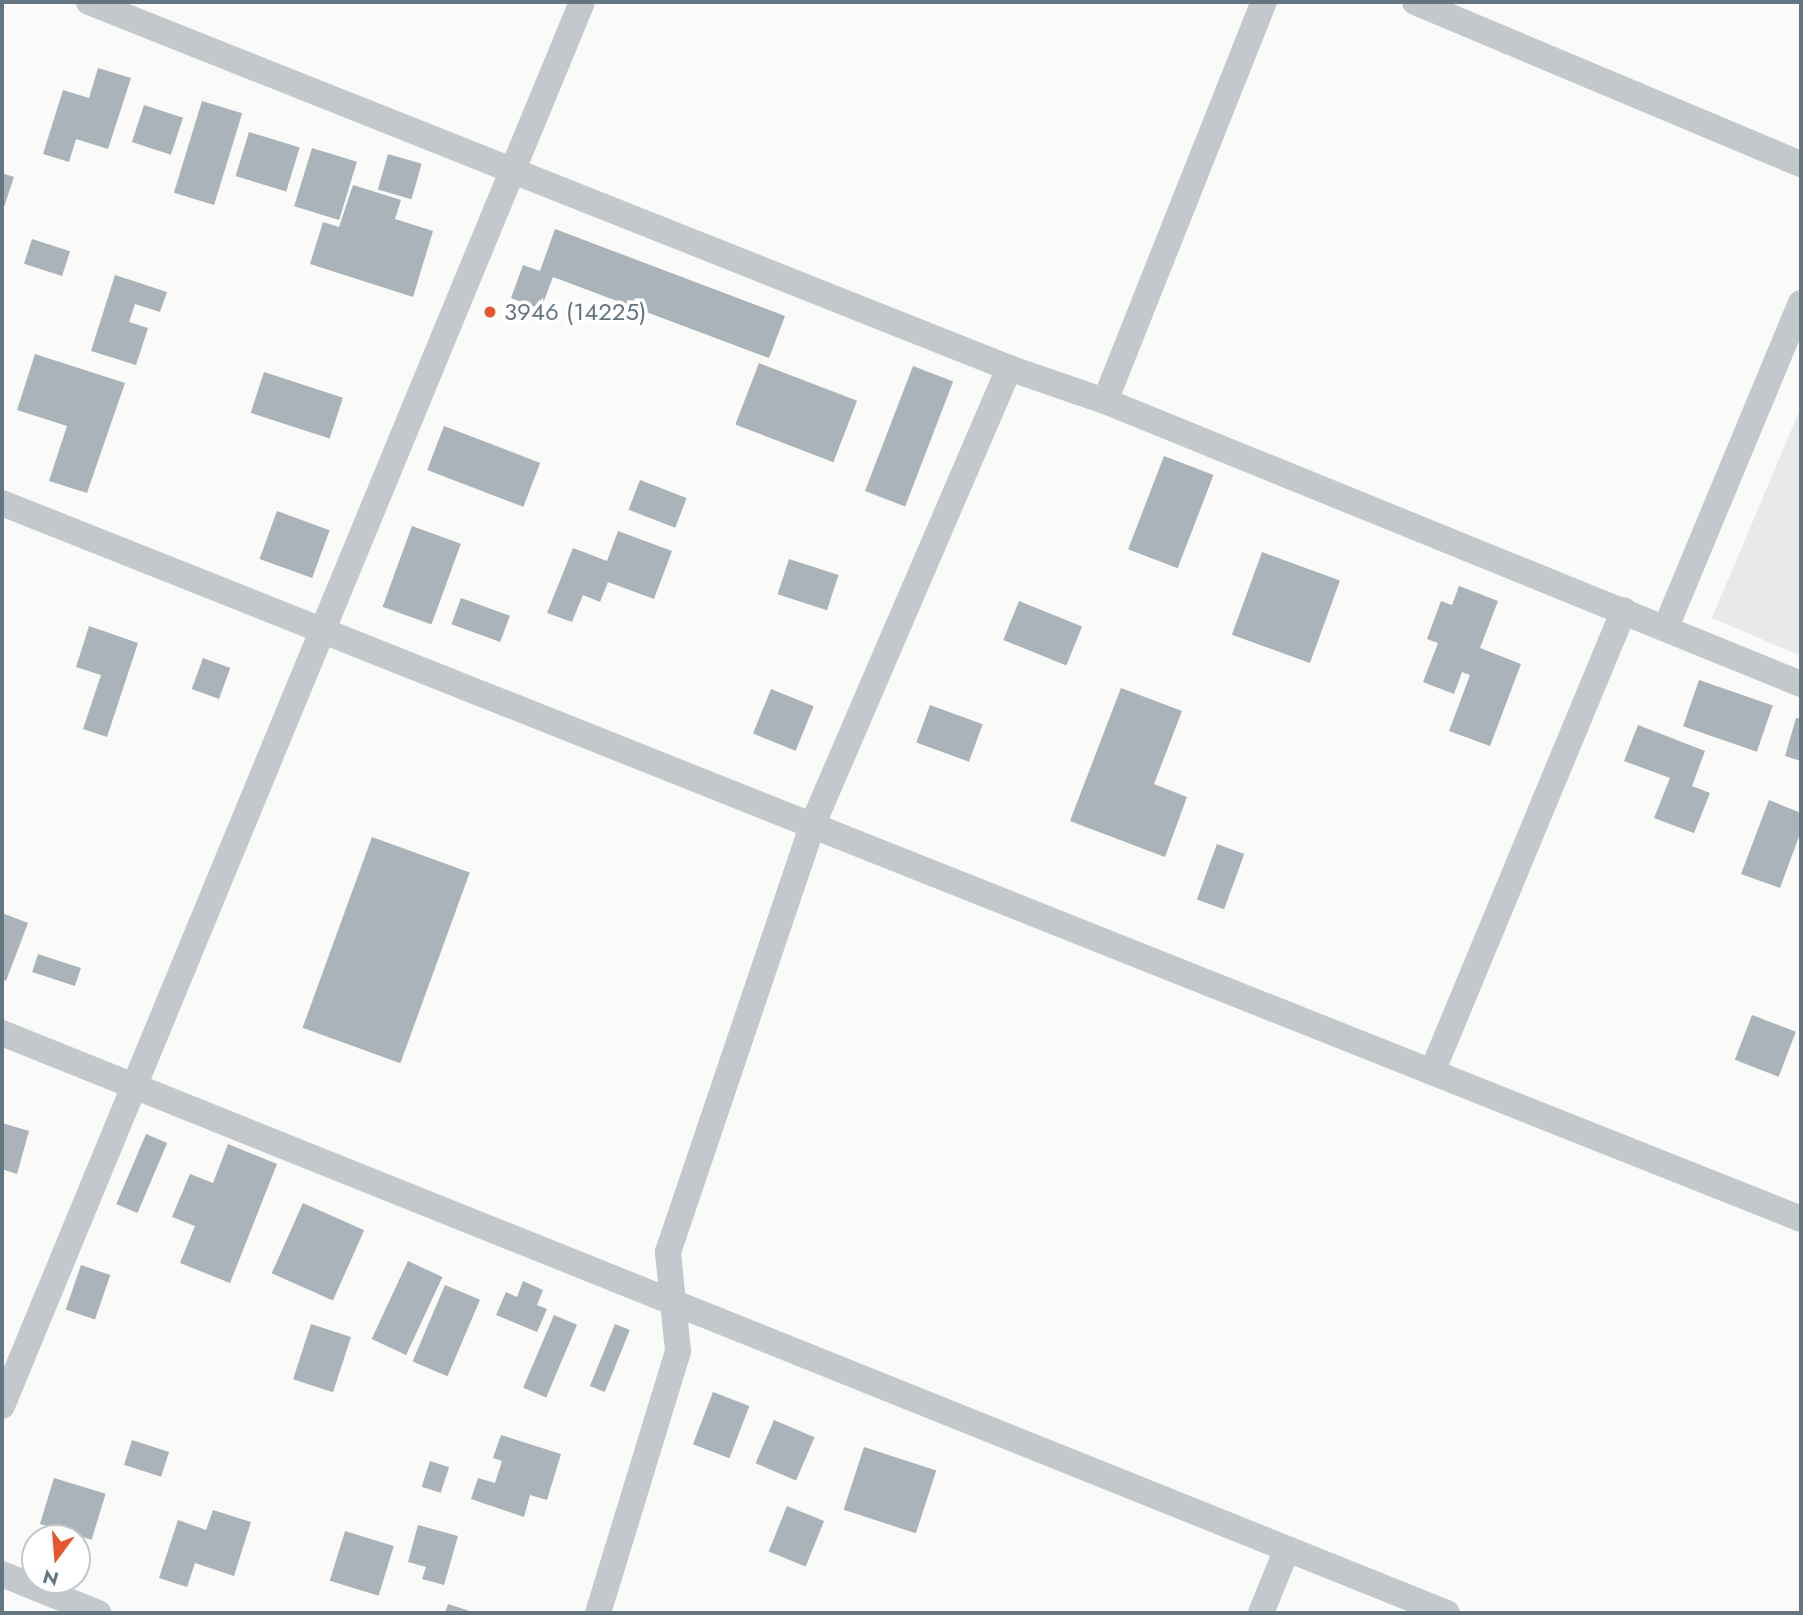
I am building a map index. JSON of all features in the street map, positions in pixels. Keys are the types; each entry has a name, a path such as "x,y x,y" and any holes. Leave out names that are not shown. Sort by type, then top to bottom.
{"street":[{"path":"89,2 1009,368 1105,401 1801,684"},
{"path":"2,1406 582,2"},
{"path":"1105,401 1264,2"},
{"path":"1415,2 1801,164"},
{"path":"1666,627 1801,303"},
{"path":"598,1613 678,1351 671,1304 668,1252 812,826 1009,368"},
{"path":"2,503 1801,1219"},
{"path":"1432,1072 1624,610"},
{"path":"2,1033 671,1304 1447,1613"},
{"path":"1261,1613 1287,1549"},
{"path":"2,1574 98,1613"}],"shaded area":[{"path":"1801,407 1801,656 1712,618"}],"building":[{"path":"98,68 131,78 108,149 76,139 69,162 43,154 63,90 89,98"},
{"path":"202,101 242,113 214,205 174,193"},
{"path":"144,105 183,118 171,155 132,142"},
{"path":"249,132 300,147 286,191 236,176"},
{"path":"312,148 357,162 339,220 294,206"},
{"path":"388,154 422,164 411,199 378,190"},
{"path":"2,173 14,177 2,213"},
{"path":"353,185 401,200 395,219 433,231 413,297 310,264 323,222 339,227"},
{"path":"555,229 785,316 769,358 553,277 541,309 511,298 523,265 540,271"},
{"path":"32,239 70,251 62,276 24,264"},
{"path":"115,275 167,292 160,312 135,304 129,322 148,328 136,365 91,351"},
{"path":"35,354 125,383 87,493 49,481 67,426 17,410"},
{"path":"759,363 857,401 833,462 735,425"},
{"path":"913,366 953,381 905,507 865,491"},
{"path":"264,372 343,398 330,439 251,413"},
{"path":"444,426 540,463 523,507 427,470"},
{"path":"1164,456 1213,475 1178,568 1128,549"},
{"path":"640,480 687,498 675,528 629,510"},
{"path":"277,511 330,530 312,578 260,559"},
{"path":"412,526 461,544 431,625 383,607"},
{"path":"618,531 672,551 654,599 608,582 600,602 583,595 572,622 547,613 573,548 607,561"},
{"path":"1262,552 1340,580 1310,663 1232,635"},
{"path":"789,559 838,575 827,610 778,594"},
{"path":"1459,586 1498,601 1480,648 1521,664 1490,746 1449,731 1470,675 1462,672 1454,694 1423,682 1438,643 1427,639 1441,601 1452,605"},
{"path":"461,598 510,616 500,642 451,624"},
{"path":"1019,601 1082,626 1066,665 1003,640"},
{"path":"89,626 138,643 107,737 83,729 101,675 76,667"},
{"path":"203,658 230,668 219,699 192,689"},
{"path":"1699,680 1773,705 1757,752 1683,726"},
{"path":"1121,688 1182,711 1154,784 1187,797 1165,857 1070,821"},
{"path":"771,689 814,706 796,751 753,734"},
{"path":"930,705 983,724 969,762 916,743"},
{"path":"1796,718 1801,719 1801,761 1785,756"},
{"path":"1638,725 1705,751 1692,786 1710,793 1694,833 1654,818 1670,778 1624,761"},
{"path":"1769,800 1801,813 1801,831 1780,888 1741,874"},
{"path":"372,837 470,873 400,1063 303,1028"},
{"path":"1217,844 1244,854 1224,909 1197,899"},
{"path":"2,913 28,923 6,981 2,979"},
{"path":"38,954 81,968 75,986 32,972"},
{"path":"1752,1015 1796,1032 1779,1077 1735,1060"},
{"path":"2,1123 29,1131 17,1174 2,1169"},
{"path":"146,1134 167,1143 137,1213 116,1204"},
{"path":"228,1144 277,1164 230,1283 180,1263 195,1226 172,1217 190,1174 213,1183"},
{"path":"303,1203 364,1230 333,1301 272,1273"},
{"path":"408,1261 442,1277 406,1355 372,1339"},
{"path":"81,1265 110,1275 95,1320 66,1309"},
{"path":"523,1281 543,1290 537,1305 547,1309 537,1332 496,1315 506,1292 517,1297"},
{"path":"445,1285 480,1300 448,1376 413,1361"},
{"path":"554,1315 577,1325 546,1397 523,1388"},
{"path":"311,1324 351,1337 333,1392 293,1379"},
{"path":"615,1324 630,1330 605,1392 590,1386"},
{"path":"713,1392 749,1406 729,1458 693,1444"},
{"path":"774,1420 815,1437 796,1480 756,1463"},
{"path":"501,1435 561,1454 547,1500 530,1495 524,1517 471,1499 478,1478 495,1483 502,1461 493,1458"},
{"path":"132,1440 169,1452 161,1477 124,1465"},
{"path":"864,1447 936,1470 916,1533 844,1510"},
{"path":"430,1461 449,1467 441,1493 422,1487"},
{"path":"54,1478 106,1494 92,1540 91,1524 40,1524"},
{"path":"787,1506 824,1521 806,1566 769,1551"},
{"path":"213,1510 251,1522 234,1576 195,1563 187,1587 159,1578 178,1520 206,1530"},
{"path":"418,1525 458,1536 444,1585 422,1579 426,1567 408,1562"},
{"path":"345,1531 394,1546 379,1596 330,1581"},
{"path":"448,1604 476,1613 445,1613"}],"place":[{"name":"3946 (14225)","path":"490,312"}]}
